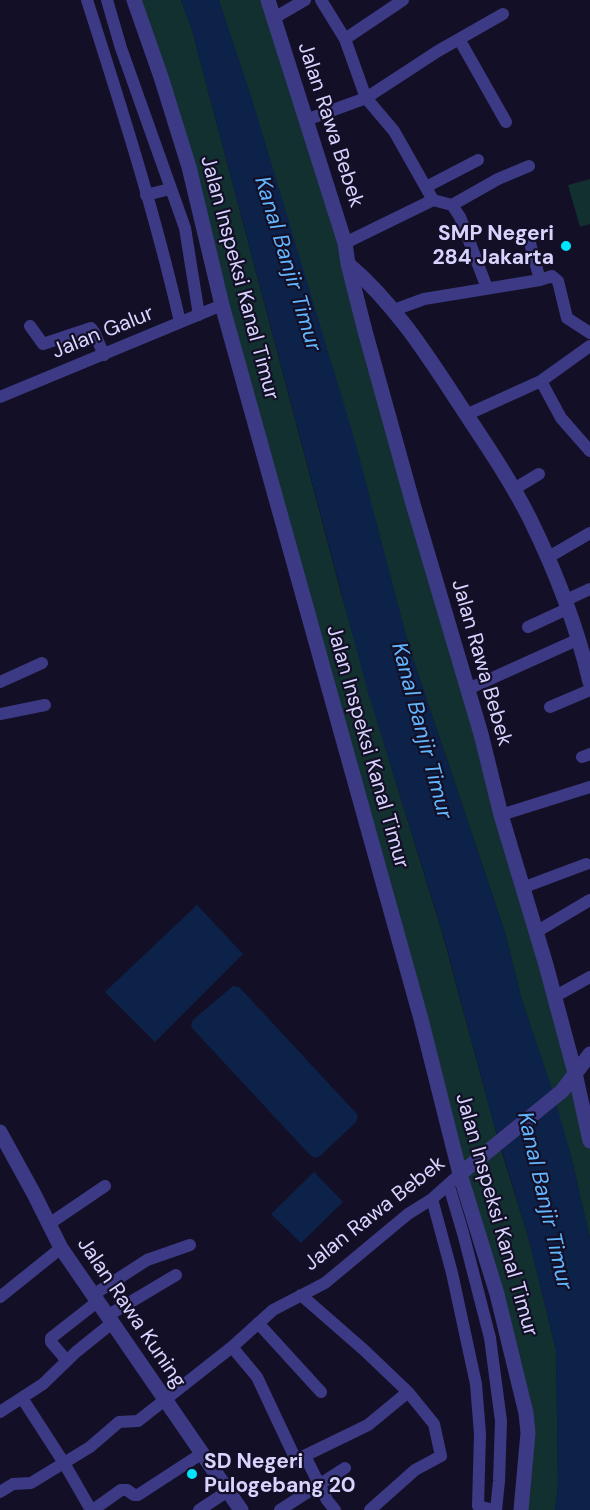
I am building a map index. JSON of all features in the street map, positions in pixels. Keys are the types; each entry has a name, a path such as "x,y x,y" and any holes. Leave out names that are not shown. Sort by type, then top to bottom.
{"street":[{"path":"87,0 167,266 180,322"},
{"path":"107,0 156,151 185,228 199,315"},
{"name":"Jalan Inspeksi Kanal Timur","path":"134,0 189,167 222,305 421,1019 460,1174 497,1294 526,1413 526,1469 521,1510"},
{"name":"Jalan Rawa Bebek","path":"268,0 345,243 348,264 413,504 468,689 501,815 586,1110 590,1141"},
{"path":"274,18 304,0"},
{"path":"321,0 345,39 366,98 394,131 433,200"},
{"path":"345,39 403,0"},
{"path":"306,120 366,98 438,51 503,14"},
{"path":"459,39 506,122"},
{"path":"426,187 478,160"},
{"path":"345,243 433,200 453,205 498,179 530,166"},
{"path":"146,195 170,189"},
{"path":"453,205 460,217 487,288"},
{"path":"531,243 540,280"},
{"path":"348,264 394,310 424,350 514,489 548,558 587,655 590,682"},
{"path":"394,310 424,299 540,280 552,276 558,281 567,318 590,333"},
{"name":"Jalan Galur","path":"1,397 222,305"},
{"path":"30,326 43,344 93,329 104,355"},
{"path":"466,415 541,381 590,346"},
{"path":"541,381 561,418 590,451"},
{"path":"514,489 539,474"},
{"path":"548,558 590,533"},
{"path":"528,627 590,589"},
{"path":"468,689 579,639"},
{"path":"0,682 42,663"},
{"path":"550,707 590,690"},
{"path":"0,714 45,705"},
{"path":"501,815 590,787"},
{"path":"522,888 586,864"},
{"path":"536,932 590,900"},
{"path":"554,997 590,977"},
{"name":"Jalan Rawa Bebek","path":"0,1492 13,1484 31,1483 95,1443 119,1422 138,1421 232,1347 273,1310 325,1283 408,1214 449,1186 460,1174 561,1091 590,1054"},
{"name":"Jalan Rawa Kuning","path":"0,1132 60,1248 241,1510"},
{"path":"49,1224 105,1186"},
{"path":"432,1199 452,1273 476,1384 480,1434 478,1506 494,1510 499,1481 501,1421 490,1338 449,1186"},
{"path":"67,1360 51,1342 51,1338 95,1298 147,1260 190,1245"},
{"path":"1,1295 60,1248"},
{"path":"0,1412 43,1384 110,1319 176,1275"},
{"path":"300,1295 364,1350 408,1392 436,1427 441,1456 415,1470 370,1510"},
{"path":"258,1323 321,1392"},
{"path":"232,1347 257,1377 294,1458 298,1460 368,1425 408,1392"},
{"path":"22,1398 92,1510 122,1490 127,1490 134,1496 138,1495 201,1454"},
{"path":"305,1456 327,1500 335,1510"},
{"path":"280,1510 345,1468"},
{"path":"199,1510 228,1491"}],"green space":[{"path":"134,0 181,0 192,30 340,589 442,932 499,1143 528,1236 556,1350 558,1484 555,1510 520,1510 527,1430 282,520"},
{"path":"219,0 268,0 345,243 590,1141 590,1239 571,1156 521,997 505,932 409,647 357,451"},
{"path":"590,179 590,224 580,227 568,185"}],"water":[{"name":"Kanal Banjir Timur","path":"181,0 219,0 252,99 355,441 409,647 505,932 521,997 553,1092 571,1156 590,1239 590,1510 555,1510 558,1484 556,1350 528,1236 493,1121 443,934 367,689 192,30"},
{"path":"197,905 243,954 155,1042 105,992"},
{"path":"233,986 239,987 356,1113 358,1117 356,1122 320,1156 315,1158 310,1155 192,1028 193,1020"},
{"path":"314,1172 343,1202 301,1243 271,1214"}],"place":[{"name":"SMP Negeri 284 Jakarta","path":"566,246"},
{"name":"SD Negeri Pulogebang 20","path":"192,1474"}]}
